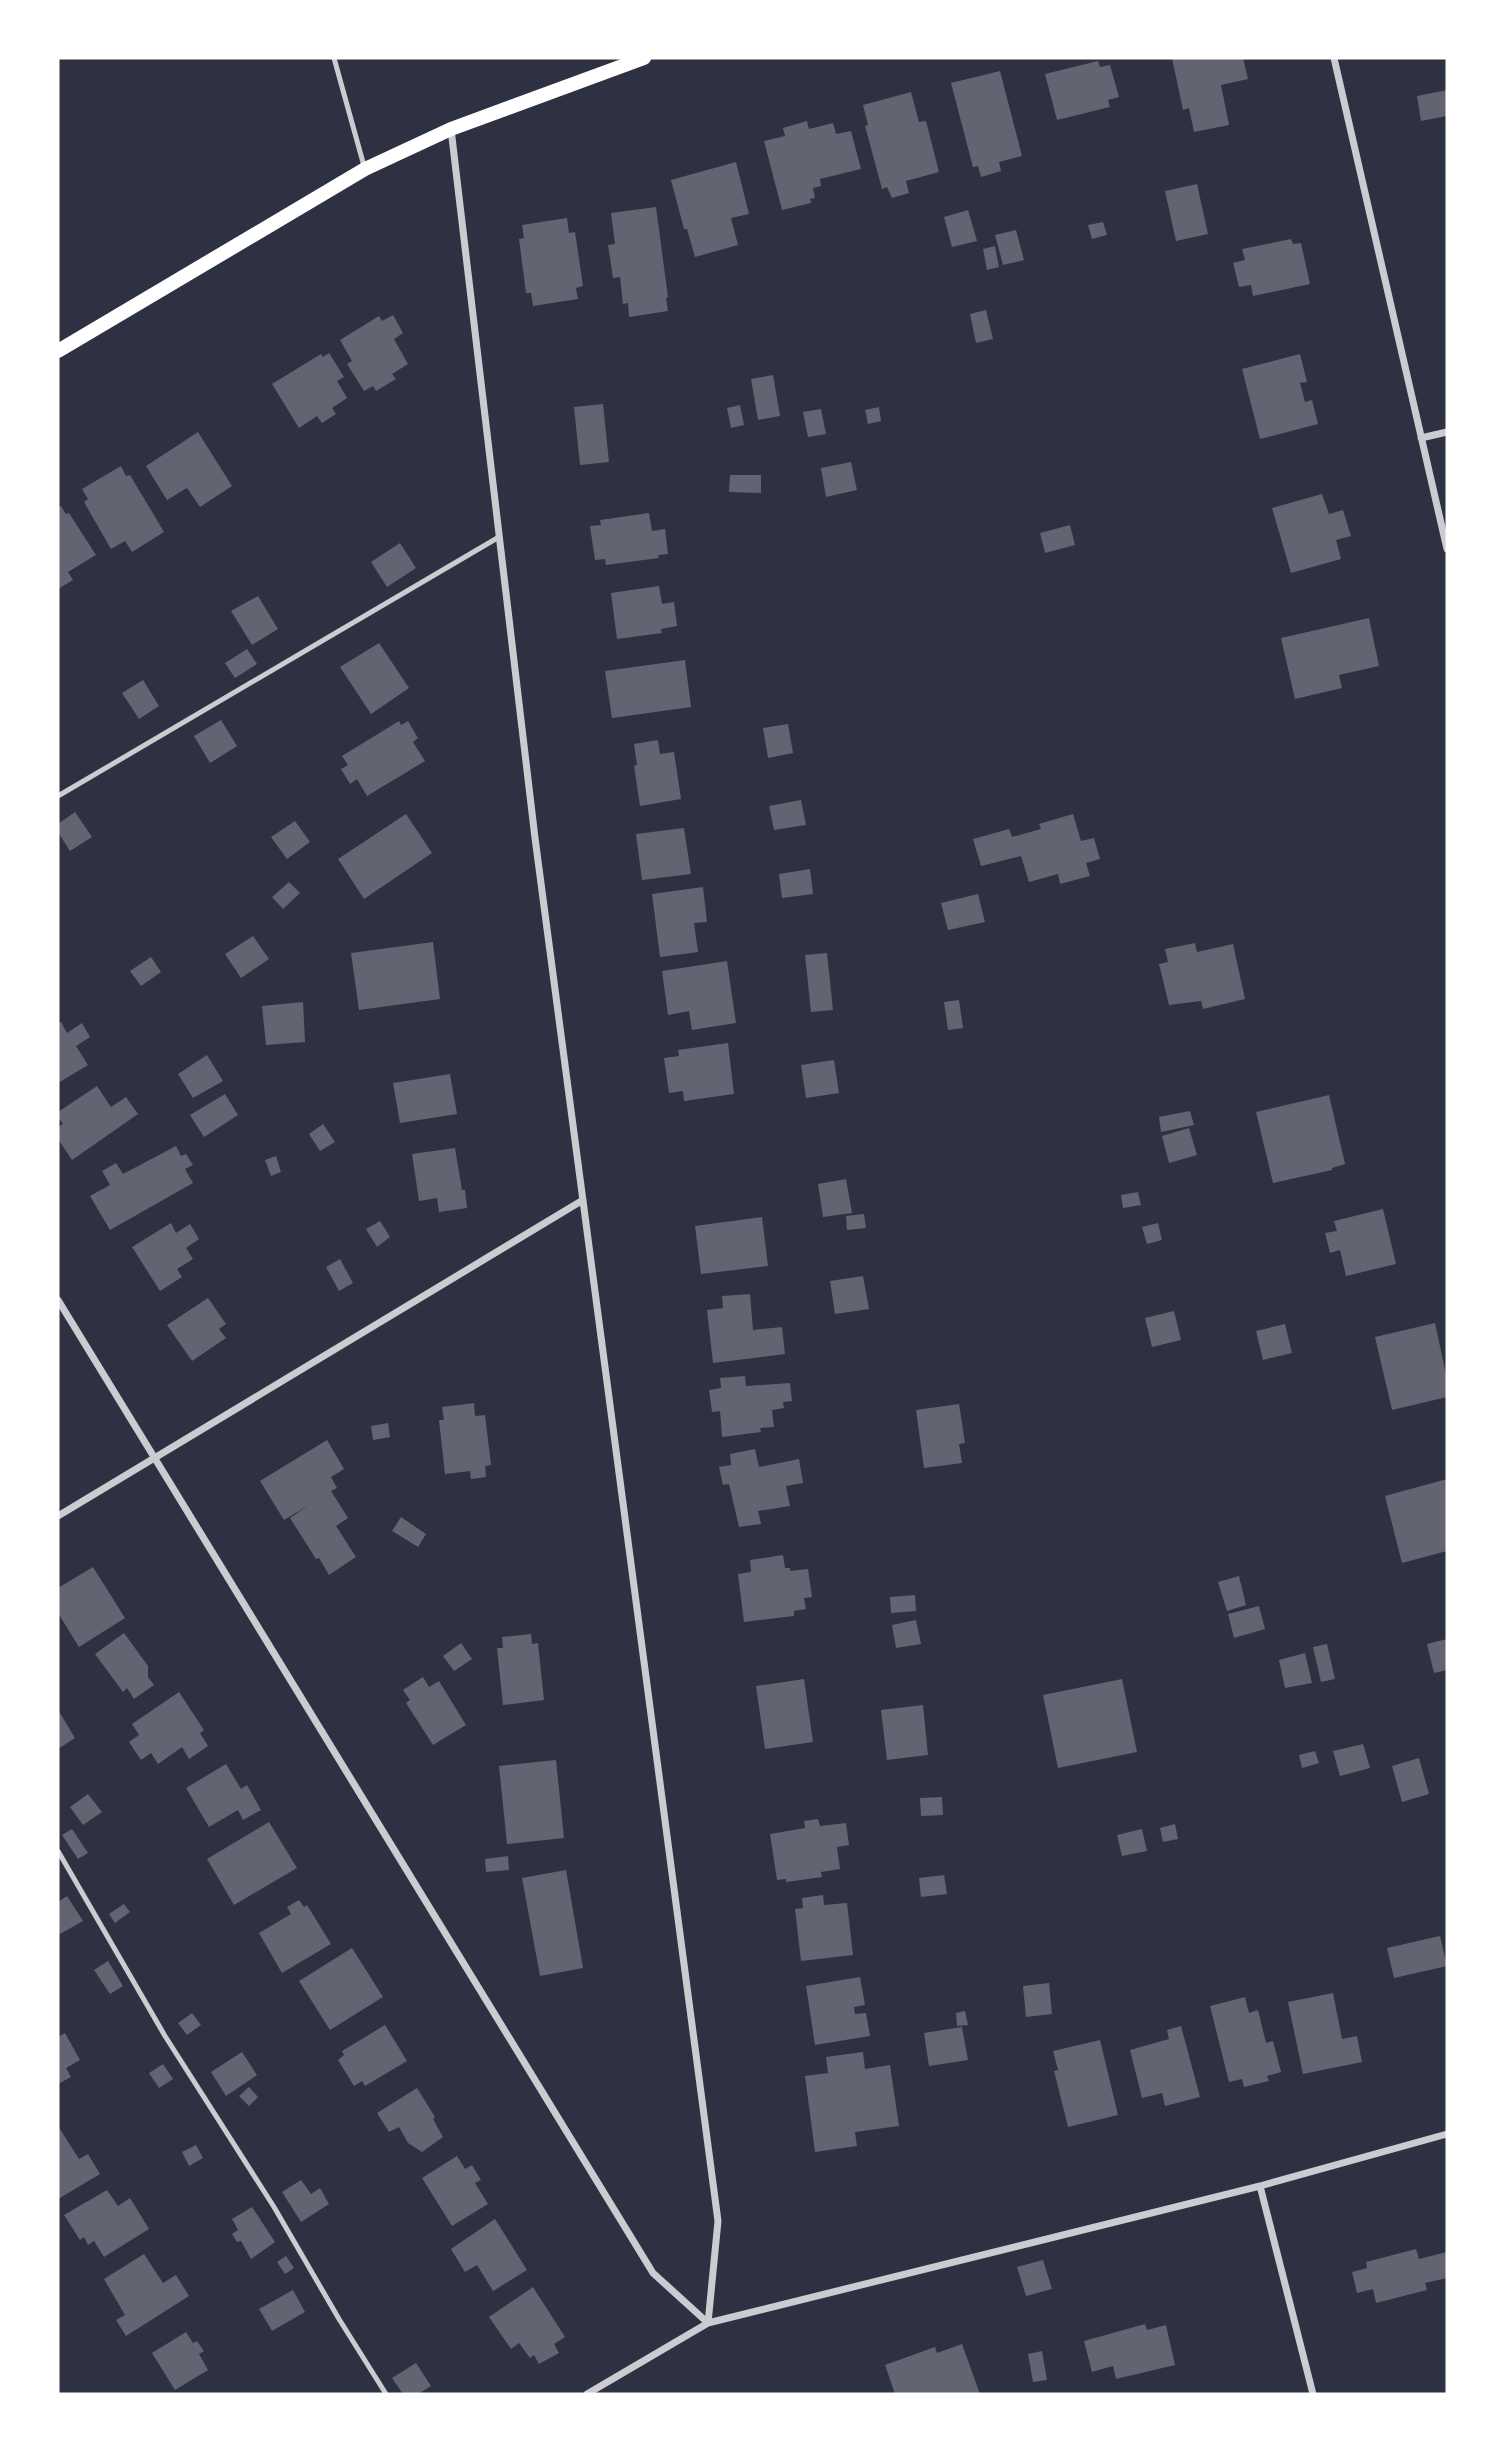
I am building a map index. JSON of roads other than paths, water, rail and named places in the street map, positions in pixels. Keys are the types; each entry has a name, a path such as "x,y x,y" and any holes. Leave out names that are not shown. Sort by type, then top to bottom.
{"main road":[{"path":"58,351 365,169 451,129 644,58"}],"street":[{"path":"1334,58 1447,549"},
{"path":"451,129 535,838 718,2221 708,2323"},
{"path":"1421,438 1447,432"},
{"path":"58,1516 583,1200"},
{"path":"58,1300 653,2273 708,2323"},
{"path":"587,2394 708,2323 1260,2186 1447,2134"},
{"path":"1260,2186 1313,2394"}],"lane":[{"path":"334,58 365,169"},
{"path":"58,796 499,537"},
{"path":"58,1851 164,2036 261,2185 386,2394"}]}
